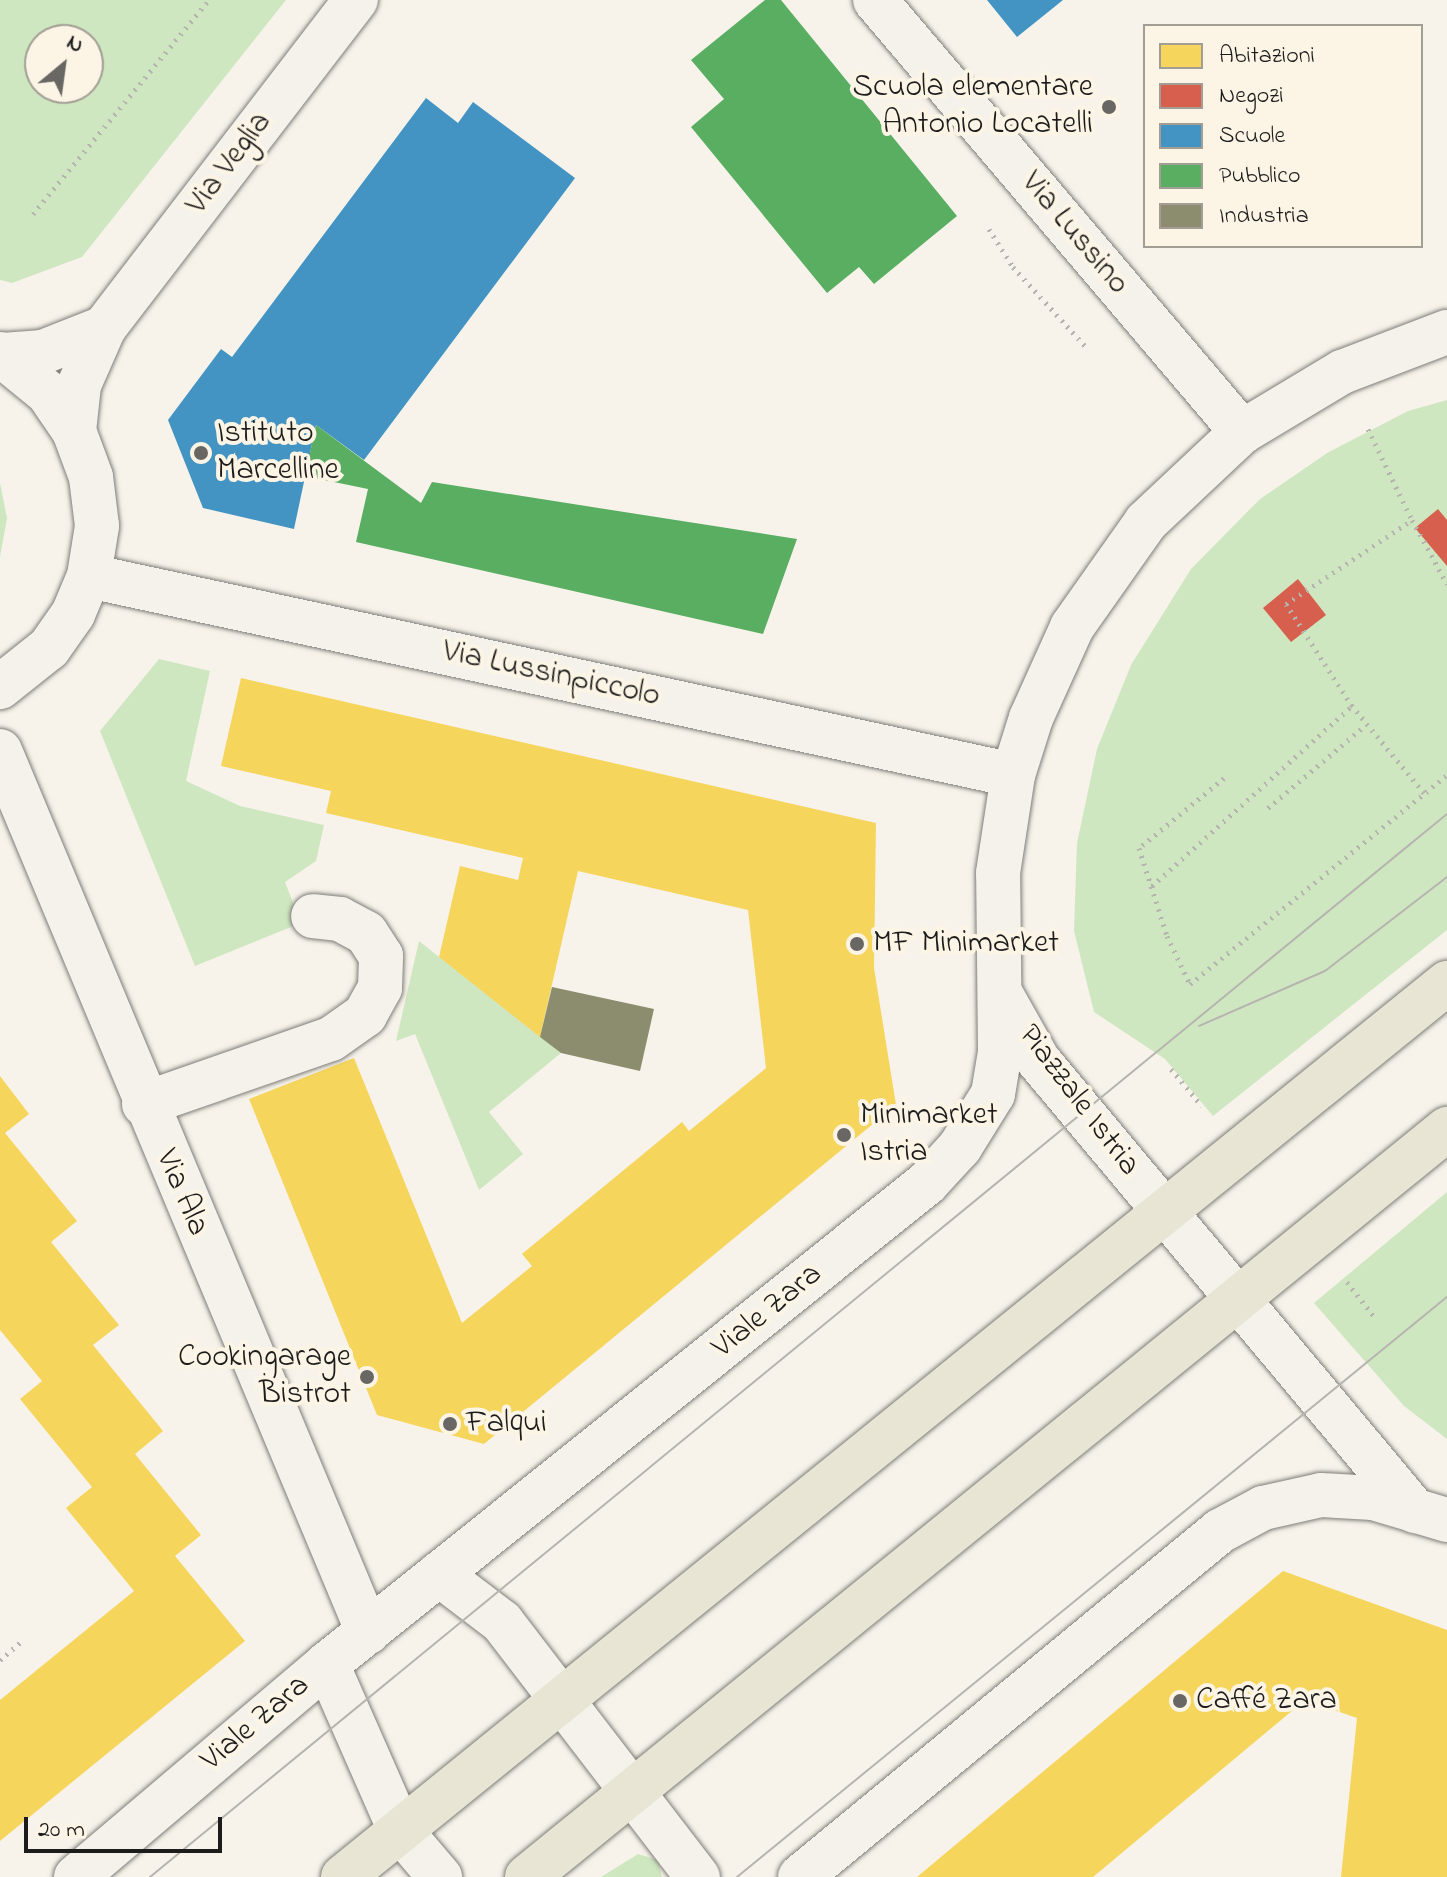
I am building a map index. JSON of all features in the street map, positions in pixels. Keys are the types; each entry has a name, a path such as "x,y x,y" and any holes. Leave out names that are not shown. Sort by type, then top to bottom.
{"main road":[{"path":"343,1877 1447,983"},
{"path":"527,1877 1447,1129"}],"street":[{"name":"Via Veglia","path":"74,431 79,385 104,328 356,0"},
{"name":"Via Lussino","path":"875,0 1242,432"},
{"path":"1,355 43,352 104,328"},
{"name":"Piazzale Istria","path":"1431,1516 1239,1301 1038,1060 999,991 998,873 1013,775 1053,666 1097,586 1179,487 1242,432 1363,362 1447,332"},
{"path":"0,687 49,648 73,614 89,576 97,526 91,477 74,431 48,393 1,355"},
{"name":"Via Lussinpiccolo","path":"89,576 1013,775"},
{"name":"Via Ala","path":"0,751 144,1104 368,1632"},
{"path":"144,1104 331,1039 365,1015 380,988 381,956 366,933 340,919 313,916"},
{"name":"Viale Zara","path":"76,1877 327,1664 927,1183 960,1147 993,1094 1000,1052 999,991"},
{"path":"800,1877 1220,1531 1263,1508 1321,1495 1373,1498 1431,1516"},
{"path":"439,1574 502,1622 635,1791 698,1877"},
{"name":"Viale Zara","path":"327,1664 400,1830 440,1877"}],"path":[{"path":"33,214 209,0"},
{"path":"982,217 1013,267 1086,347"},
{"path":"1368,429 1447,584"},
{"path":"1412,520 1286,604 1352,706 1424,793"},
{"path":"1152,886 1352,706"},
{"path":"1268,808 1366,725"},
{"path":"1224,778 1139,848 1167,936 1190,984 1447,775"},
{"path":"1171,1069 1204,1109"},
{"path":"1338,1271 1376,1319"},
{"path":"0,1660 21,1642"}],"green space":[{"path":"0,0 286,0 82,257 12,283 0,280"},
{"path":"1447,400 1447,930 1213,1116 1165,1059 1094,1012 1074,931 1077,843 1097,749 1131,665 1191,569 1260,499 1327,453 1408,411"},
{"path":"0,483 7,518 0,557"},
{"path":"159,659 210,671 186,781 240,806 324,825 316,861 285,882 301,923 195,966 100,731"},
{"path":"419,941 561,1053 489,1112 523,1154 479,1190 415,1034 396,1041"},
{"path":"1447,1192 1447,1439 1404,1406 1314,1303"},
{"path":"638,1854 658,1860 662,1877 601,1877"}],"building: Abitazioni":[{"path":"241,678 876,823 874,968 896,1105 484,1444 377,1415 249,1099 354,1058 462,1323 532,1266 522,1254 682,1122 689,1131 766,1068 748,910 578,871 540,1037 439,957 460,866 518,880 523,858 326,813 331,791 221,766"},
{"path":"0,1076 29,1114 5,1133 77,1221 51,1242 119,1325 93,1345 163,1431 135,1454 201,1535 175,1556 245,1641 0,1841 0,1700 134,1591 66,1508 92,1487 20,1399 42,1381 0,1330"},
{"path":"1283,1571 1447,1630 1447,1877 1341,1877 1357,1718 1305,1700 1093,1877 917,1877"}],"building: Negozi":[{"path":"1438,509 1447,520 1447,566 1415,528"},
{"path":"1298,579 1326,615 1291,642 1263,608"}],"building: Scuole":[{"path":"987,0 1063,0 1017,37"},
{"path":"426,98 458,123 473,102 575,178 364,460 316,425 294,529 203,508 168,420 221,349 232,357"}],"building: Pubblico":[{"path":"765,0 781,0 957,216 874,284 859,267 827,293 691,127 724,99 691,60"},
{"path":"316,425 421,503 432,482 797,539 763,634 356,542 368,489 305,476"}],"building: Industria":[{"path":"552,987 654,1009 640,1071 561,1053 540,1037"}],"tram line":[{"path":"150,1877 1447,814"},
{"path":"1199,1026 1325,971 1447,877"},
{"path":"737,1877 1447,1297"}],"place":[{"name":"Scuola elementare Antonio Locatelli","path":"1109,107"},
{"name":"Istituto Marcelline","path":"201,453"},
{"name":"MF Minimarket","path":"857,944"},
{"name":"Minimarket Istria","path":"844,1135"},
{"name":"Cookingarage Bistrot","path":"367,1377"},
{"name":"Falqui","path":"450,1424"},
{"name":"Caffé Zara","path":"1180,1701"}]}
